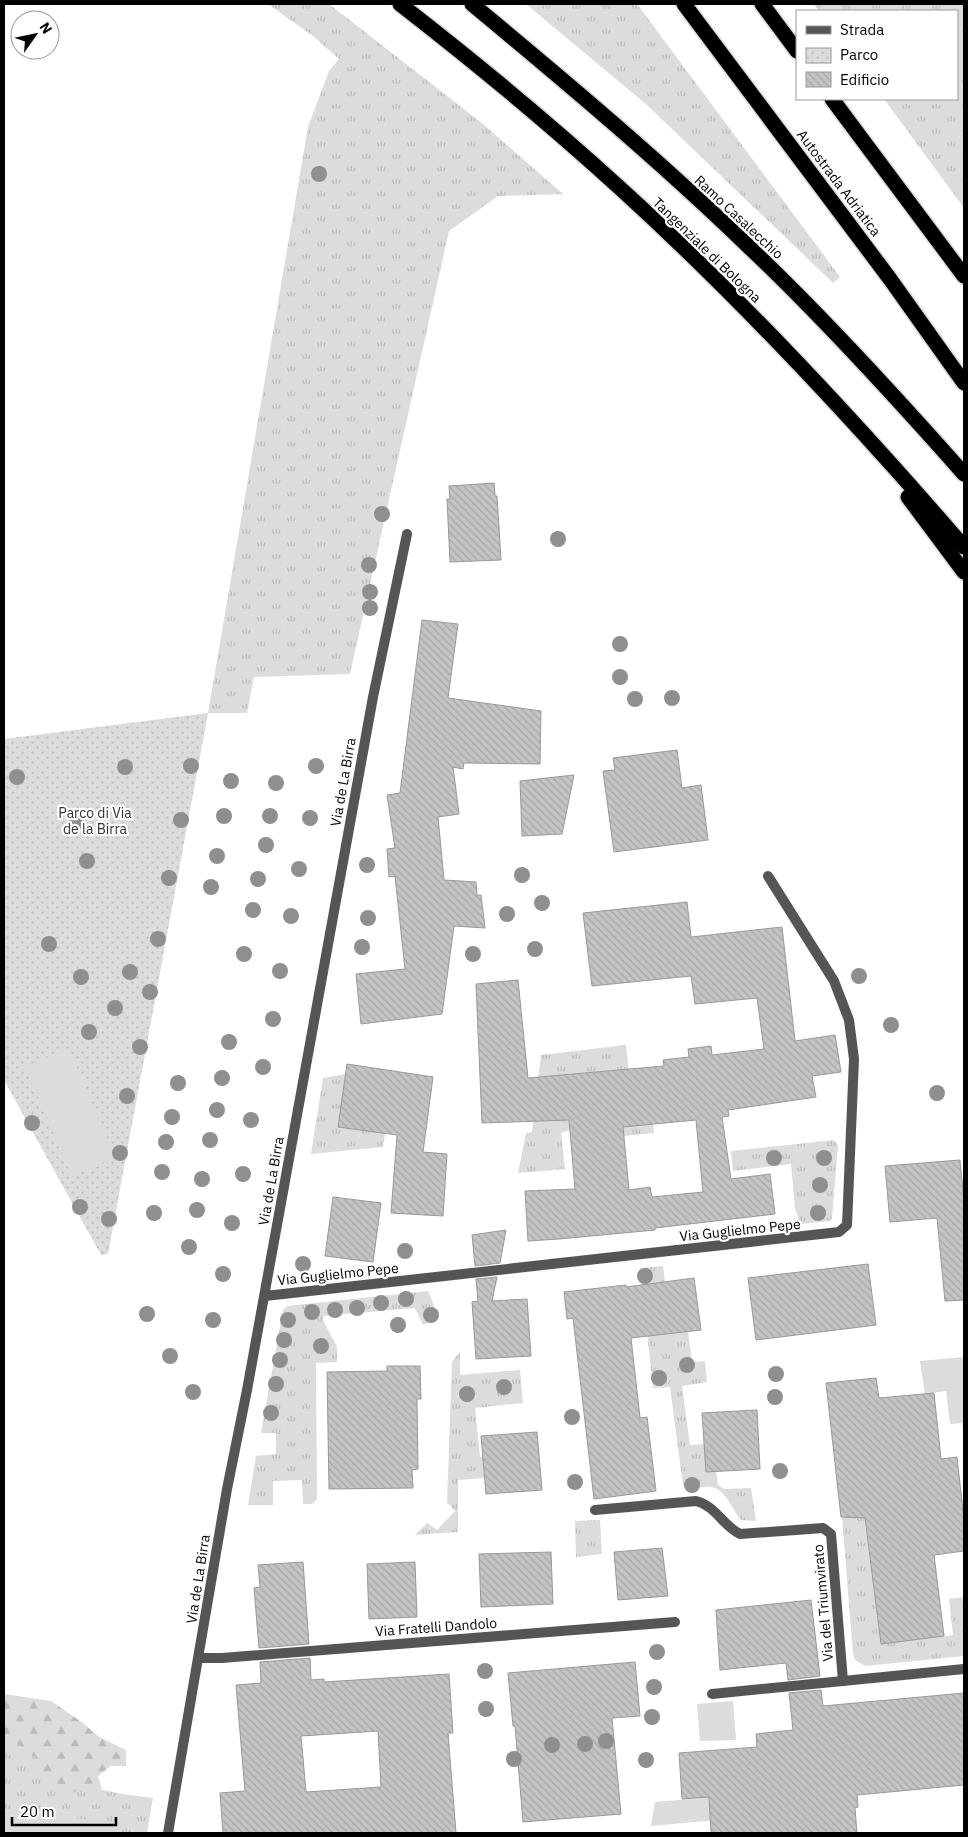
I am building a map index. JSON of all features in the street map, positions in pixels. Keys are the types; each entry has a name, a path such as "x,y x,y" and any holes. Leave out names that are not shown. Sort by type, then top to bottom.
{"highway":[{"name":"Tangenziale di Bologna","path":"400,4 512,94 621,189 744,308 850,420 964,547"},
{"name":"Ramo Casalecchio","path":"472,4 567,83 748,246 840,337 964,474"},
{"name":"Autostrada Adriatica","path":"684,4 890,279 964,383"},
{"path":"762,4 796,50"},
{"path":"833,100 964,276"},
{"path":"850,420 964,572"}],"street":[{"name":"Via de La Birra","path":"168,1833 227,1489 265,1296 373,697 406,534"},
{"name":"Via Guglielmo Pepe","path":"265,1296 839,1232 847,1225 854,1059 849,1020 834,981 768,876"},
{"name":"Via del Triumvirato","path":"595,1510 696,1501 706,1503 731,1530 740,1534 824,1528 830,1534 844,1681"},
{"name":"Via Fratelli Dandolo","path":"199,1658 222,1658 675,1622"},
{"path":"712,1694 964,1668"}],"green space":[{"path":"268,4 329,4 483,124 563,194 498,196 449,231 350,674 254,677 247,713 208,713 308,127 329,71 339,59 313,36"},
{"path":"526,4 637,4 840,277 833,283 647,105"},
{"path":"814,4 964,4 964,208 885,100 958,100 958,10 818,10"},
{"name":"Parco di Via de la Birra","path":"208,713 108,1254 101,1255 4,1080 4,739"},
{"path":"626,1045 630,1082 649,1080 654,1133 624,1136 618,1070 565,1075 570,1130 561,1133 565,1169 518,1173 526,1133 532,1132 541,1055"},
{"path":"69,1048 115,1157 72,1176 25,1067"},
{"path":"346,1074 385,1133 383,1147 311,1154 323,1078"},
{"path":"834,1140 838,1145 832,1218 830,1221 800,1224 795,1208 791,1164 733,1171 731,1151"},
{"path":"663,1266 665,1282 662,1334 688,1331 692,1362 705,1361 707,1382 682,1386 690,1445 704,1444 716,1471 718,1485 724,1489 751,1488 756,1521 741,1520 725,1496 716,1489 711,1487 686,1488 683,1485 670,1387 653,1388 640,1268"},
{"path":"428,1291 434,1306 434,1314 429,1322 423,1325 414,1308 324,1316 323,1320 337,1347 337,1362 316,1363 317,1499 312,1504 303,1504 302,1480 273,1481 273,1505 248,1505 256,1456 276,1454 276,1433 261,1433 283,1310 287,1306"},
{"path":"460,1351 460,1375 520,1370 523,1403 475,1408 480,1457 483,1457 485,1478 458,1480 458,1532 415,1535 427,1523 437,1530 455,1511 447,1502 452,1362"},
{"path":"964,1357 964,1438 962,1423 950,1424 946,1391 925,1394 920,1361"},
{"path":"864,1515 881,1644 953,1635 949,1599 964,1597 964,1656 865,1666 855,1660 842,1517"},
{"path":"600,1520 602,1554 576,1557 575,1521"},
{"path":"4,1694 51,1701 83,1723 99,1737 126,1750 126,1766 111,1766 98,1776 102,1789 85,1787 65,1796 41,1773 35,1757 14,1742 4,1742"},
{"path":"733,1701 736,1740 700,1741 697,1704"},
{"path":"4,1742 14,1742 36,1757 41,1773 96,1788 153,1798 147,1833 4,1833"},
{"path":"748,1794 750,1817 651,1826 655,1802"},
{"path":"4,1810 102,1821 101,1833 4,1833"}],"building":[{"path":"494,483 495,496 497,496 501,560 450,562 447,499 450,499 449,486"},
{"path":"422,620 458,624 448,698 541,711 540,764 464,763 463,769 453,767 459,814 438,817 444,880 476,882 477,895 481,895 485,928 454,926 442,1014 361,1024 356,974 405,969 395,876 389,877 387,849 395,848 387,795 400,793"},
{"path":"677,750 682,788 701,785 708,840 614,852 603,771 615,770 613,758"},
{"path":"574,775 562,834 522,836 520,781"},
{"path":"687,902 691,937 782,927 795,1041 835,1035 841,1072 812,1076 816,1097 728,1110 729,1116 722,1117 731,1179 770,1174 775,1214 655,1228 655,1230 528,1241 525,1191 575,1189 569,1120 482,1123 476,984 518,980 528,1078 664,1066 663,1060 689,1057 688,1049 711,1046 712,1055 764,1049 757,998 695,1004 691,976 592,986 583,913","holes":["696,1120 703,1192 652,1197 650,1187 629,1190 623,1127"]},
{"path":"347,1064 433,1077 423,1152 447,1154 443,1216 391,1213 397,1135 338,1127"},
{"path":"960,1160 964,1201 964,1300 945,1301 937,1218 890,1222 885,1166"},
{"path":"333,1197 381,1203 373,1262 325,1256"},
{"path":"506,1230 500,1263 475,1266 472,1235"},
{"path":"868,1264 876,1325 756,1340 748,1278"},
{"path":"497,1277 492,1301 527,1299 531,1356 476,1359 472,1302 478,1301 476,1279"},
{"path":"694,1278 701,1330 631,1338 640,1418 647,1417 656,1491 594,1499 573,1318 567,1319 564,1292 626,1285 626,1287"},
{"path":"387,1366 420,1366 421,1399 417,1399 418,1469 412,1470 413,1488 329,1489 327,1372 387,1371"},
{"path":"876,1378 879,1398 934,1393 941,1459 957,1457 964,1520 964,1551 934,1555 944,1636 881,1644 865,1518 841,1517 826,1383"},
{"path":"757,1410 760,1469 706,1472 702,1413"},
{"path":"537,1432 542,1490 486,1494 481,1436"},
{"path":"662,1548 668,1596 618,1600 614,1552"},
{"path":"551,1552 553,1604 481,1607 479,1554"},
{"path":"303,1562 309,1644 259,1648 254,1588 260,1587 258,1565"},
{"path":"415,1562 417,1617 369,1619 367,1564"},
{"path":"811,1600 820,1676 788,1680 786,1663 720,1670 716,1610"},
{"path":"310,1658 311,1680 324,1679 324,1682 449,1674 453,1733 448,1733 456,1833 223,1833 220,1793 245,1791 236,1685 261,1683 260,1662","holes":["378,1731 381,1787 306,1792 301,1736"]},
{"path":"635,1662 640,1716 612,1718 621,1814 523,1822 515,1726 513,1726 508,1673"},
{"path":"821,1690 823,1706 964,1693 964,1785 857,1795 858,1807 855,1808 857,1833 711,1833 709,1797 682,1799 679,1753 757,1747 756,1734 793,1730 789,1693"}]}
